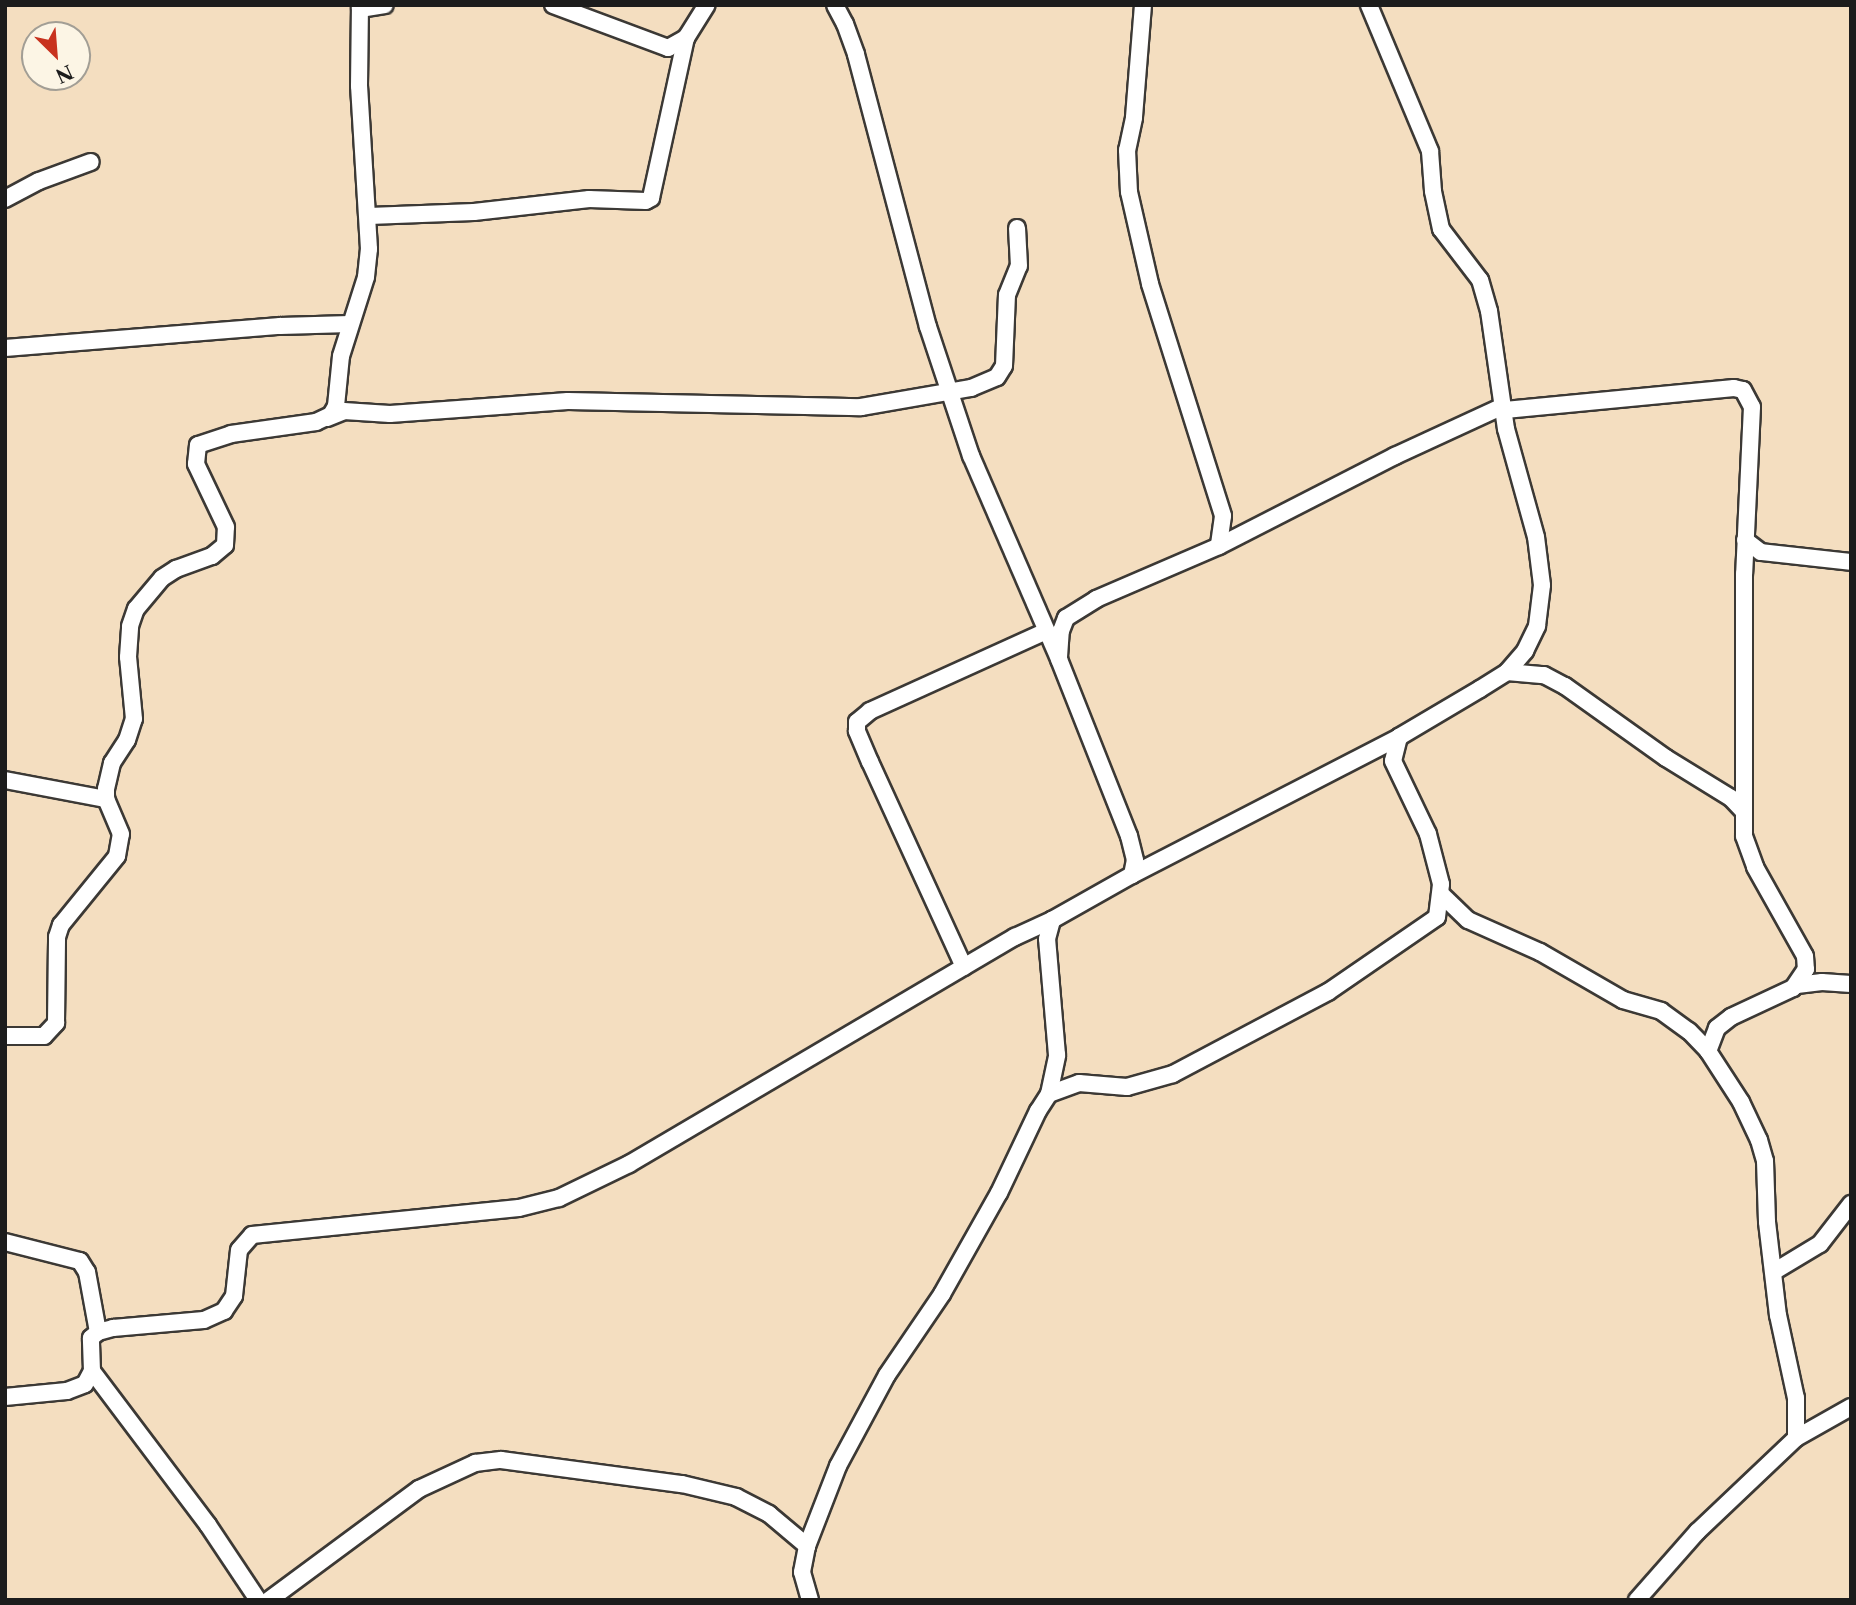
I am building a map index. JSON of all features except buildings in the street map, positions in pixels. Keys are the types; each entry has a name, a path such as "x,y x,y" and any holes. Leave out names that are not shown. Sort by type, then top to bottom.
{"street":[{"path":"325,419 336,406 341,356 366,277 369,216 359,86 360,7 385,5"},
{"path":"553,5 591,17 661,47 674,46 686,38"},
{"path":"369,216 474,212 589,199 651,198 686,38 707,5"},
{"path":"835,5 845,23 856,54 928,327 949,394 971,456 1059,659 1129,836 1135,860 1132,875"},
{"path":"1143,5 1134,118 1128,150 1129,191 1150,284 1211,471 1223,525 1219,545"},
{"path":"5,1397 78,1388 85,1384 92,1371 91,1338 98,1332 215,1317 224,1311 234,1296 239,1250 252,1235 320,1226 495,1211 559,1198 629,1164 1015,937 1399,737 1507,672 1530,642 1537,626 1542,585 1536,537 1506,429 1489,311 1480,280 1441,229 1433,191 1434,167 1430,151 1369,5"},
{"path":"5,198 38,181 91,162"},
{"path":"5,1037 44,1036 56,1023 57,937 61,925 110,868 120,846 121,834 106,799 112,763 127,740 134,719 128,657 130,626 136,609 162,578 219,552 225,545 226,527 196,464 198,445 231,434 325,419 344,411 390,414 568,401 861,407 949,394 988,382 1002,373 1007,295 1019,266 1017,228"},
{"path":"5,348 242,328 350,324"},
{"path":"964,967 857,731 857,723 870,710 1043,625 1066,618 1096,599 1244,533 1395,456 1504,408 1734,388 1743,390 1752,407 1753,424 1745,540 1744,836 1755,867 1805,956 1806,969 1797,985"},
{"path":"1223,525 1244,533"},
{"path":"1745,540 1761,552 1851,562"},
{"path":"1059,659 1061,631 1066,618"},
{"path":"1530,642 1534,659 1544,675 1731,798 1743,811"},
{"path":"1507,672 1544,675"},
{"path":"1399,737 1393,761 1428,834 1442,895 1437,917"},
{"path":"5,780 106,799"},
{"path":"1442,895 1468,920"},
{"path":"1049,1094 1079,1083 1127,1087 1173,1074 1328,992 1437,917 1468,920 1539,952 1623,1000 1661,1012 1689,1031 1708,1051 1741,1102 1759,1140 1765,1161 1764,1188 1778,1315 1796,1398 1796,1438"},
{"path":"810,1600 802,1572 807,1546 838,1466 887,1375 942,1294 993,1204 1049,1094 1057,1055 1047,939 1052,920"},
{"path":"1708,1051 1717,1028 1731,1017 1797,985 1822,982 1851,984"},
{"path":"1775,1271 1799,1260 1820,1244 1851,1204"},
{"path":"5,1242 80,1261 87,1272 98,1332"},
{"path":"92,1371 148,1449 208,1525 258,1600"},
{"path":"1637,1600 1706,1523 1796,1438 1851,1407"},
{"path":"269,1600 419,1489 475,1463 501,1460 682,1484 736,1497 769,1514 807,1546"}]}
